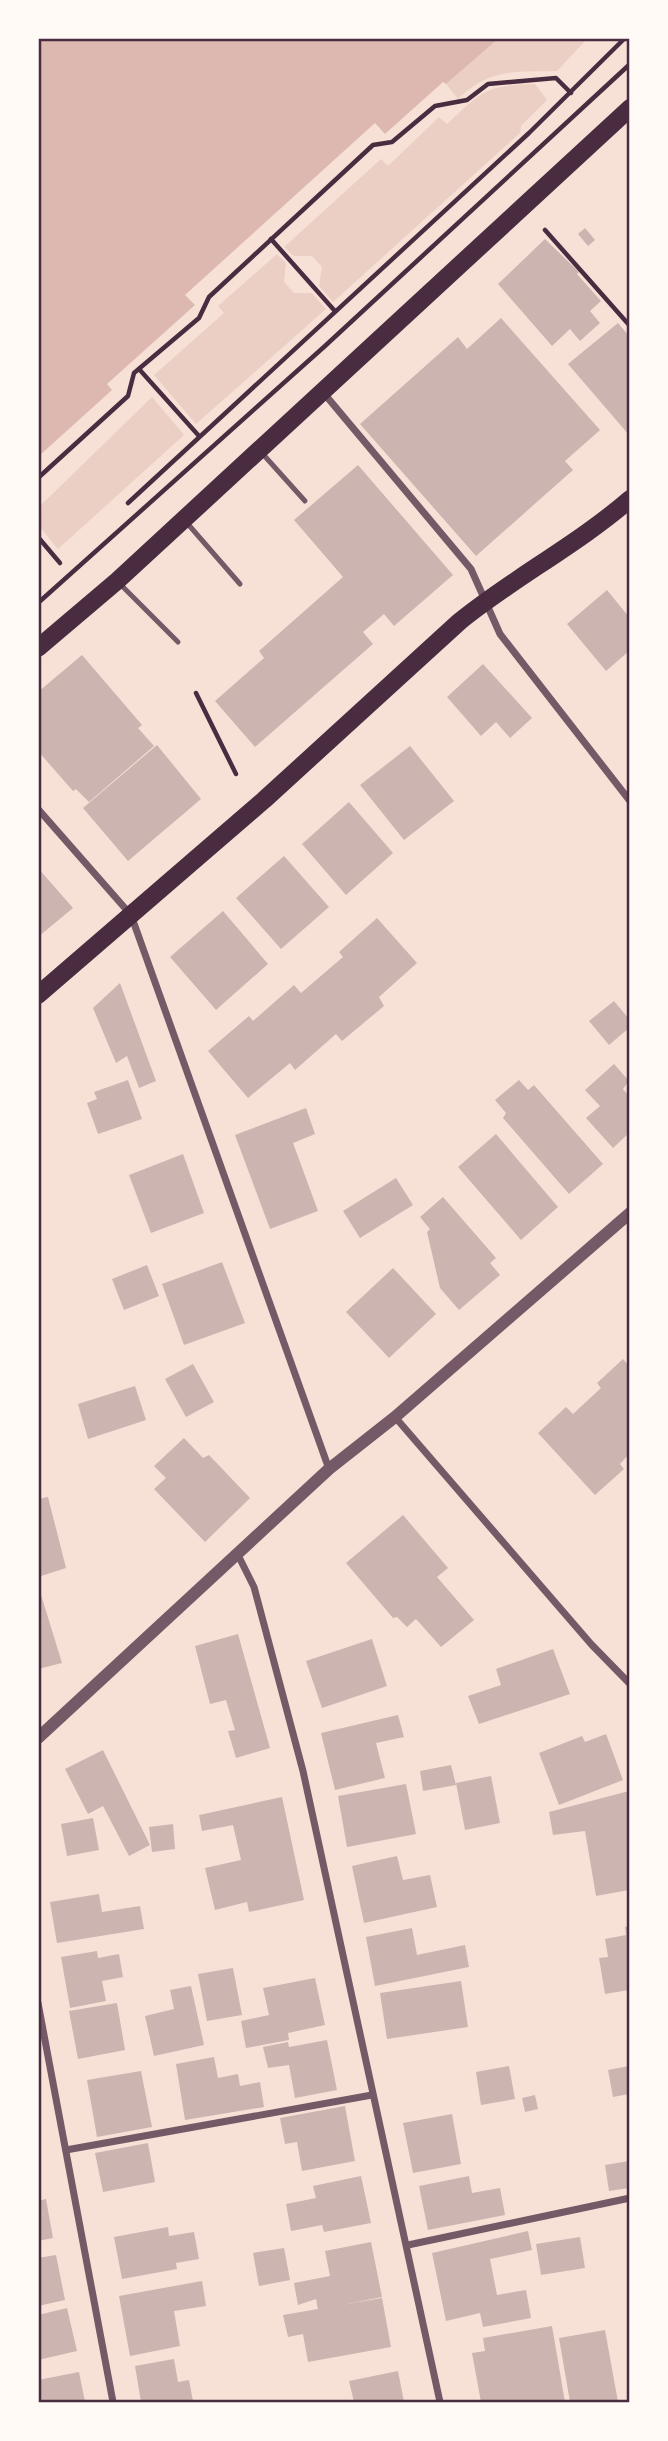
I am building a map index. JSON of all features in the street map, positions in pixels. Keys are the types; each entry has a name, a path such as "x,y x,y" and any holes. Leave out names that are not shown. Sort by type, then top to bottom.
{"main road":[{"path":"38,648 117,581 629,108"},
{"path":"38,995 485,601 608,518 629,499"}],"street":[{"path":"321,391 471,569 500,634 629,801"},
{"path":"38,808 131,915 329,1469"},
{"path":"38,1738 329,1469 395,1417 629,1213"},
{"path":"395,1417 591,1644 629,1684"},
{"path":"236,1553 254,1587 303,1771 372,2095 408,2245 440,2403"},
{"path":"38,2003 113,2403"},
{"path":"66,2150 372,2095"},
{"path":"408,2245 629,2198"}],"lane":[{"path":"259,450 305,501"},
{"path":"183,518 240,584"},
{"path":"117,581 178,642"}],"path":[{"path":"615,38 620,44"},
{"path":"128,503 571,93 625,38"},
{"path":"38,603 326,346 629,64"},
{"path":"38,478 128,396 134,373 199,317 209,297 373,145 393,142 435,106 467,100 488,84 507,80 556,78 571,93"},
{"path":"545,230 629,326"},
{"path":"271,239 334,310"},
{"path":"139,369 199,436"},
{"path":"38,537 60,563"},
{"path":"196,693 236,774"}],"shaded area":[{"path":"39,38 498,39 446,84 443,82 385,134 375,123 185,295 195,305 107,384 112,390 39,456"},
{"path":"498,39 587,39 557,71 516,72 492,77 469,89 458,99 446,84"},
{"path":"535,84 547,100 521,126 520,133 333,302 319,286 322,267 312,256 294,256 284,247 381,159 388,166 439,117 447,124 485,92 505,86"},
{"path":"277,254 286,263 284,282 294,293 312,293 326,309 196,424 154,375 224,313 218,306"},
{"path":"152,397 184,435 58,549 40,527 39,507"}],"building":[{"path":"585,228 595,240 588,246 578,234"},
{"path":"545,239 579,272 577,274 601,301 590,311 600,323 580,341 570,329 552,346 498,284"},
{"path":"501,318 600,430 565,461 573,470 476,556 360,424 458,337 467,349"},
{"path":"618,323 629,336 629,435 568,364"},
{"path":"358,465 453,575 394,626 384,614 363,632 373,644 255,747 215,701 264,658 259,651 343,577 294,520"},
{"path":"607,590 629,617 629,651 606,671 567,624"},
{"path":"82,655 142,725 138,728 154,746 89,802 76,789 73,791 38,751 38,692"},
{"path":"483,664 532,718 510,738 496,722 481,736 447,697"},
{"path":"157,745 201,799 128,861 83,808"},
{"path":"410,746 454,801 404,840 360,785"},
{"path":"349,802 393,853 346,895 302,844"},
{"path":"284,856 329,907 281,949 236,898"},
{"path":"38,868 73,908 38,937"},
{"path":"223,911 268,964 216,1010 170,957"},
{"path":"377,918 417,963 379,997 384,1006 342,1041 336,1034 295,1070 290,1063 248,1098 208,1051 249,1016 253,1021 294,985 301,993 343,957 339,952"},
{"path":"120,983 156,1081 139,1088 127,1056 116,1063 93,1008"},
{"path":"614,1001 629,1019 629,1028 609,1045 589,1021"},
{"path":"614,1064 629,1081 623,1089 629,1096 629,1133 613,1148 586,1118 600,1106 585,1090"},
{"path":"128,1080 142,1119 98,1134 87,1103 97,1099 94,1092"},
{"path":"519,1080 528,1090 534,1085 603,1164 569,1194 503,1118 506,1113 495,1100"},
{"path":"306,1108 315,1134 293,1143 318,1211 270,1229 235,1135"},
{"path":"496,1134 558,1207 521,1240 458,1167"},
{"path":"183,1154 204,1213 151,1233 129,1175"},
{"path":"396,1178 413,1205 360,1238 343,1211"},
{"path":"443,1197 496,1258 490,1263 500,1275 459,1310 440,1288 427,1232 430,1229 420,1217"},
{"path":"222,1262 245,1323 184,1345 162,1284"},
{"path":"147,1265 159,1296 124,1310 112,1279"},
{"path":"393,1268 436,1314 389,1358 346,1312"},
{"path":"623,1359 629,1366 629,1454 620,1464 624,1469 595,1495 538,1433 566,1407 573,1414 601,1388 597,1383"},
{"path":"193,1364 214,1402 186,1417 165,1379"},
{"path":"135,1386 146,1420 88,1439 78,1404"},
{"path":"184,1438 203,1458 209,1455 250,1498 205,1542 154,1489 166,1478 154,1466"},
{"path":"48,1497 66,1568 38,1577 38,1499"},
{"path":"403,1515 448,1568 437,1577 474,1620 441,1647 416,1619 407,1627 397,1617 393,1618 346,1563"},
{"path":"38,1585 62,1663 38,1669"},
{"path":"238,1634 270,1748 236,1758 228,1731 235,1730 226,1700 210,1704 195,1646"},
{"path":"372,1639 387,1686 322,1708 306,1661"},
{"path":"553,1649 570,1694 479,1724 468,1696 501,1685 496,1669"},
{"path":"398,1715 404,1737 376,1743 385,1778 335,1790 321,1733"},
{"path":"606,1734 623,1780 559,1805 539,1753 582,1736 585,1742"},
{"path":"103,1750 150,1845 129,1856 103,1806 88,1814 65,1769"},
{"path":"451,1765 456,1785 423,1791 420,1771"},
{"path":"491,1776 500,1823 465,1830 456,1783"},
{"path":"406,1784 416,1834 347,1847 338,1796"},
{"path":"629,1791 629,1890 596,1896 585,1831 553,1835 549,1812"},
{"path":"282,1797 304,1900 249,1912 247,1902 215,1910 205,1868 241,1860 233,1825 202,1831 199,1815"},
{"path":"93,1818 99,1850 67,1856 61,1824"},
{"path":"173,1824 175,1849 152,1852 149,1827"},
{"path":"397,1856 403,1880 430,1875 437,1907 364,1923 352,1866"},
{"path":"99,1894 102,1912 140,1906 144,1929 57,1943 50,1902"},
{"path":"629,1926 629,1990 605,1994 599,1958 608,1957 605,1939 626,1935 625,1927"},
{"path":"412,1928 417,1955 465,1945 469,1967 375,1986 366,1937"},
{"path":"97,1951 98,1958 119,1954 123,1977 102,1981 106,2001 70,2008 61,1957"},
{"path":"233,1968 242,2015 207,2021 198,1974"},
{"path":"315,1978 325,2025 288,2033 289,2040 246,2048 241,2021 269,2015 263,1988"},
{"path":"461,1981 468,2027 387,2039 380,1993"},
{"path":"191,1986 204,2045 154,2056 145,2016 174,2009 170,1990"},
{"path":"117,2003 125,2050 78,2059 69,2011"},
{"path":"327,2040 337,2090 295,2098 289,2065 268,2068 263,2047 288,2042 289,2047"},
{"path":"214,2057 218,2078 238,2074 240,2086 260,2082 264,2107 185,2120 176,2064"},
{"path":"509,2066 515,2099 481,2105 476,2072"},
{"path":"629,2066 629,2094 613,2097 608,2070"},
{"path":"141,2071 152,2127 97,2137 87,2080"},
{"path":"535,2095 538,2109 525,2112 522,2098"},
{"path":"345,2106 355,2161 302,2171 297,2142 285,2144 280,2118"},
{"path":"452,2114 461,2164 413,2173 403,2123"},
{"path":"148,2143 155,2182 103,2192 95,2153"},
{"path":"629,2161 629,2188 609,2191 605,2165"},
{"path":"361,2176 371,2223 324,2232 322,2225 291,2231 286,2204 316,2198 313,2186"},
{"path":"469,2176 472,2193 500,2188 505,2215 428,2230 419,2186"},
{"path":"46,2199 53,2238 38,2241 38,2201"},
{"path":"168,2227 169,2236 194,2232 199,2259 176,2263 177,2269 122,2279 114,2237"},
{"path":"528,2231 532,2250 490,2259 497,2295 526,2290 531,2318 483,2327 480,2313 446,2321 432,2253"},
{"path":"580,2237 585,2268 541,2275 536,2244"},
{"path":"371,2242 382,2297 318,2310 316,2299 298,2305 294,2283 330,2276 325,2251"},
{"path":"284,2248 290,2280 259,2286 253,2253"},
{"path":"56,2255 65,2300 38,2306 38,2258"},
{"path":"202,2281 206,2306 174,2311 180,2346 130,2356 119,2296"},
{"path":"382,2298 391,2347 308,2362 303,2334 288,2337 283,2315"},
{"path":"67,2308 77,2351 38,2360 38,2315"},
{"path":"552,2326 565,2402 481,2402 472,2353 485,2351 483,2338"},
{"path":"605,2330 618,2402 570,2402 559,2338"},
{"path":"174,2359 178,2382 189,2380 193,2401 141,2402 135,2366"},
{"path":"398,2371 404,2402 354,2402 349,2381"},
{"path":"79,2372 85,2402 38,2402 38,2380"}]}
